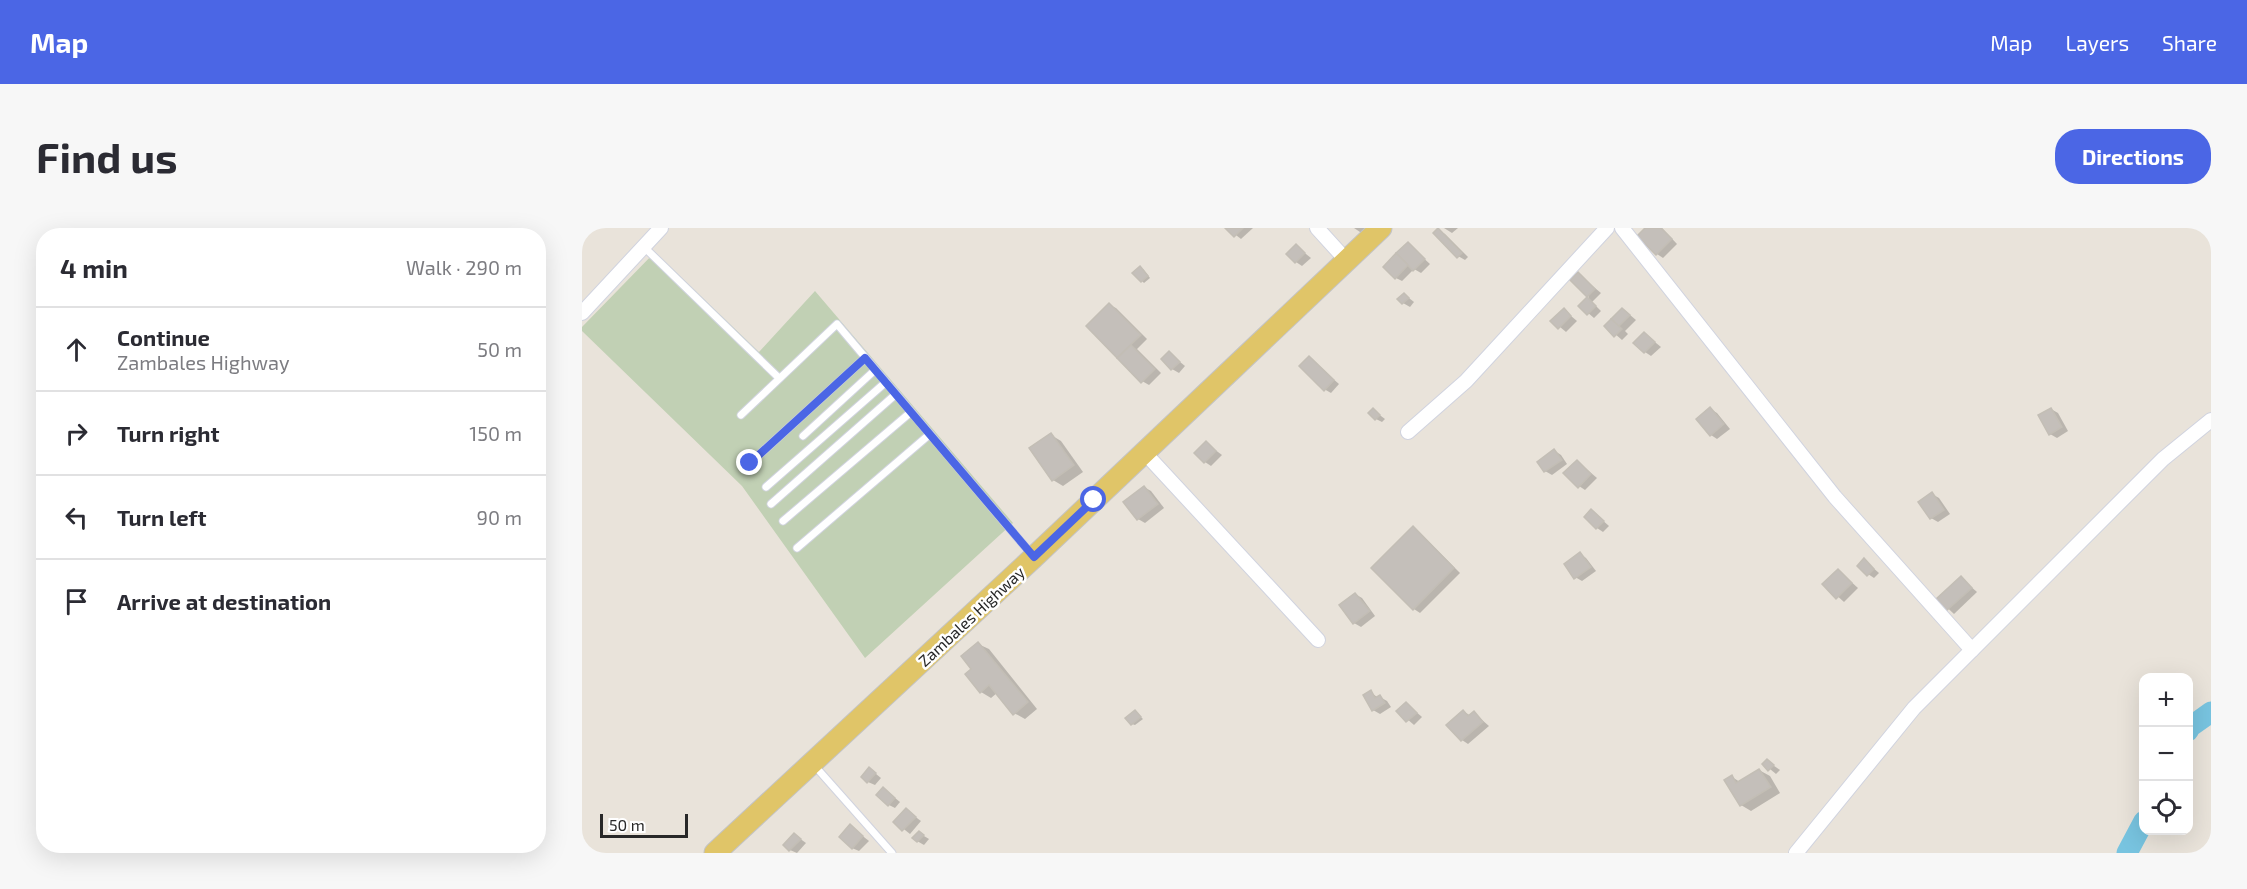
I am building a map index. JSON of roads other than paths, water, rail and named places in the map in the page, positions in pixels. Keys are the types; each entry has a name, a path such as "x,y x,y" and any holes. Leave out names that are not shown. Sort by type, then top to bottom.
{"main road":[{"name":"Zambales Highway","path":"715,853 1034,557 1381,228"}],"street":[{"path":"582,313 661,228"},
{"path":"1317,228 1346,260"},
{"path":"1408,432 1466,381 1607,228"},
{"path":"1622,228 1835,497 1972,650"},
{"path":"1796,853 1914,708 2163,459 2211,420"},
{"path":"1144,452 1318,640"}],"lane":[{"path":"644,247 780,378"},
{"path":"741,415 837,324 1034,557"},
{"path":"750,463 865,358"},
{"path":"803,436 875,370"},
{"path":"766,487 886,382"},
{"path":"771,504 896,394"},
{"path":"783,521 911,412"},
{"path":"797,548 930,434"},
{"path":"812,763 892,853"}],"waterway":[{"path":"2190,727 2211,712"},
{"path":"2127,853 2139,830"}]}
